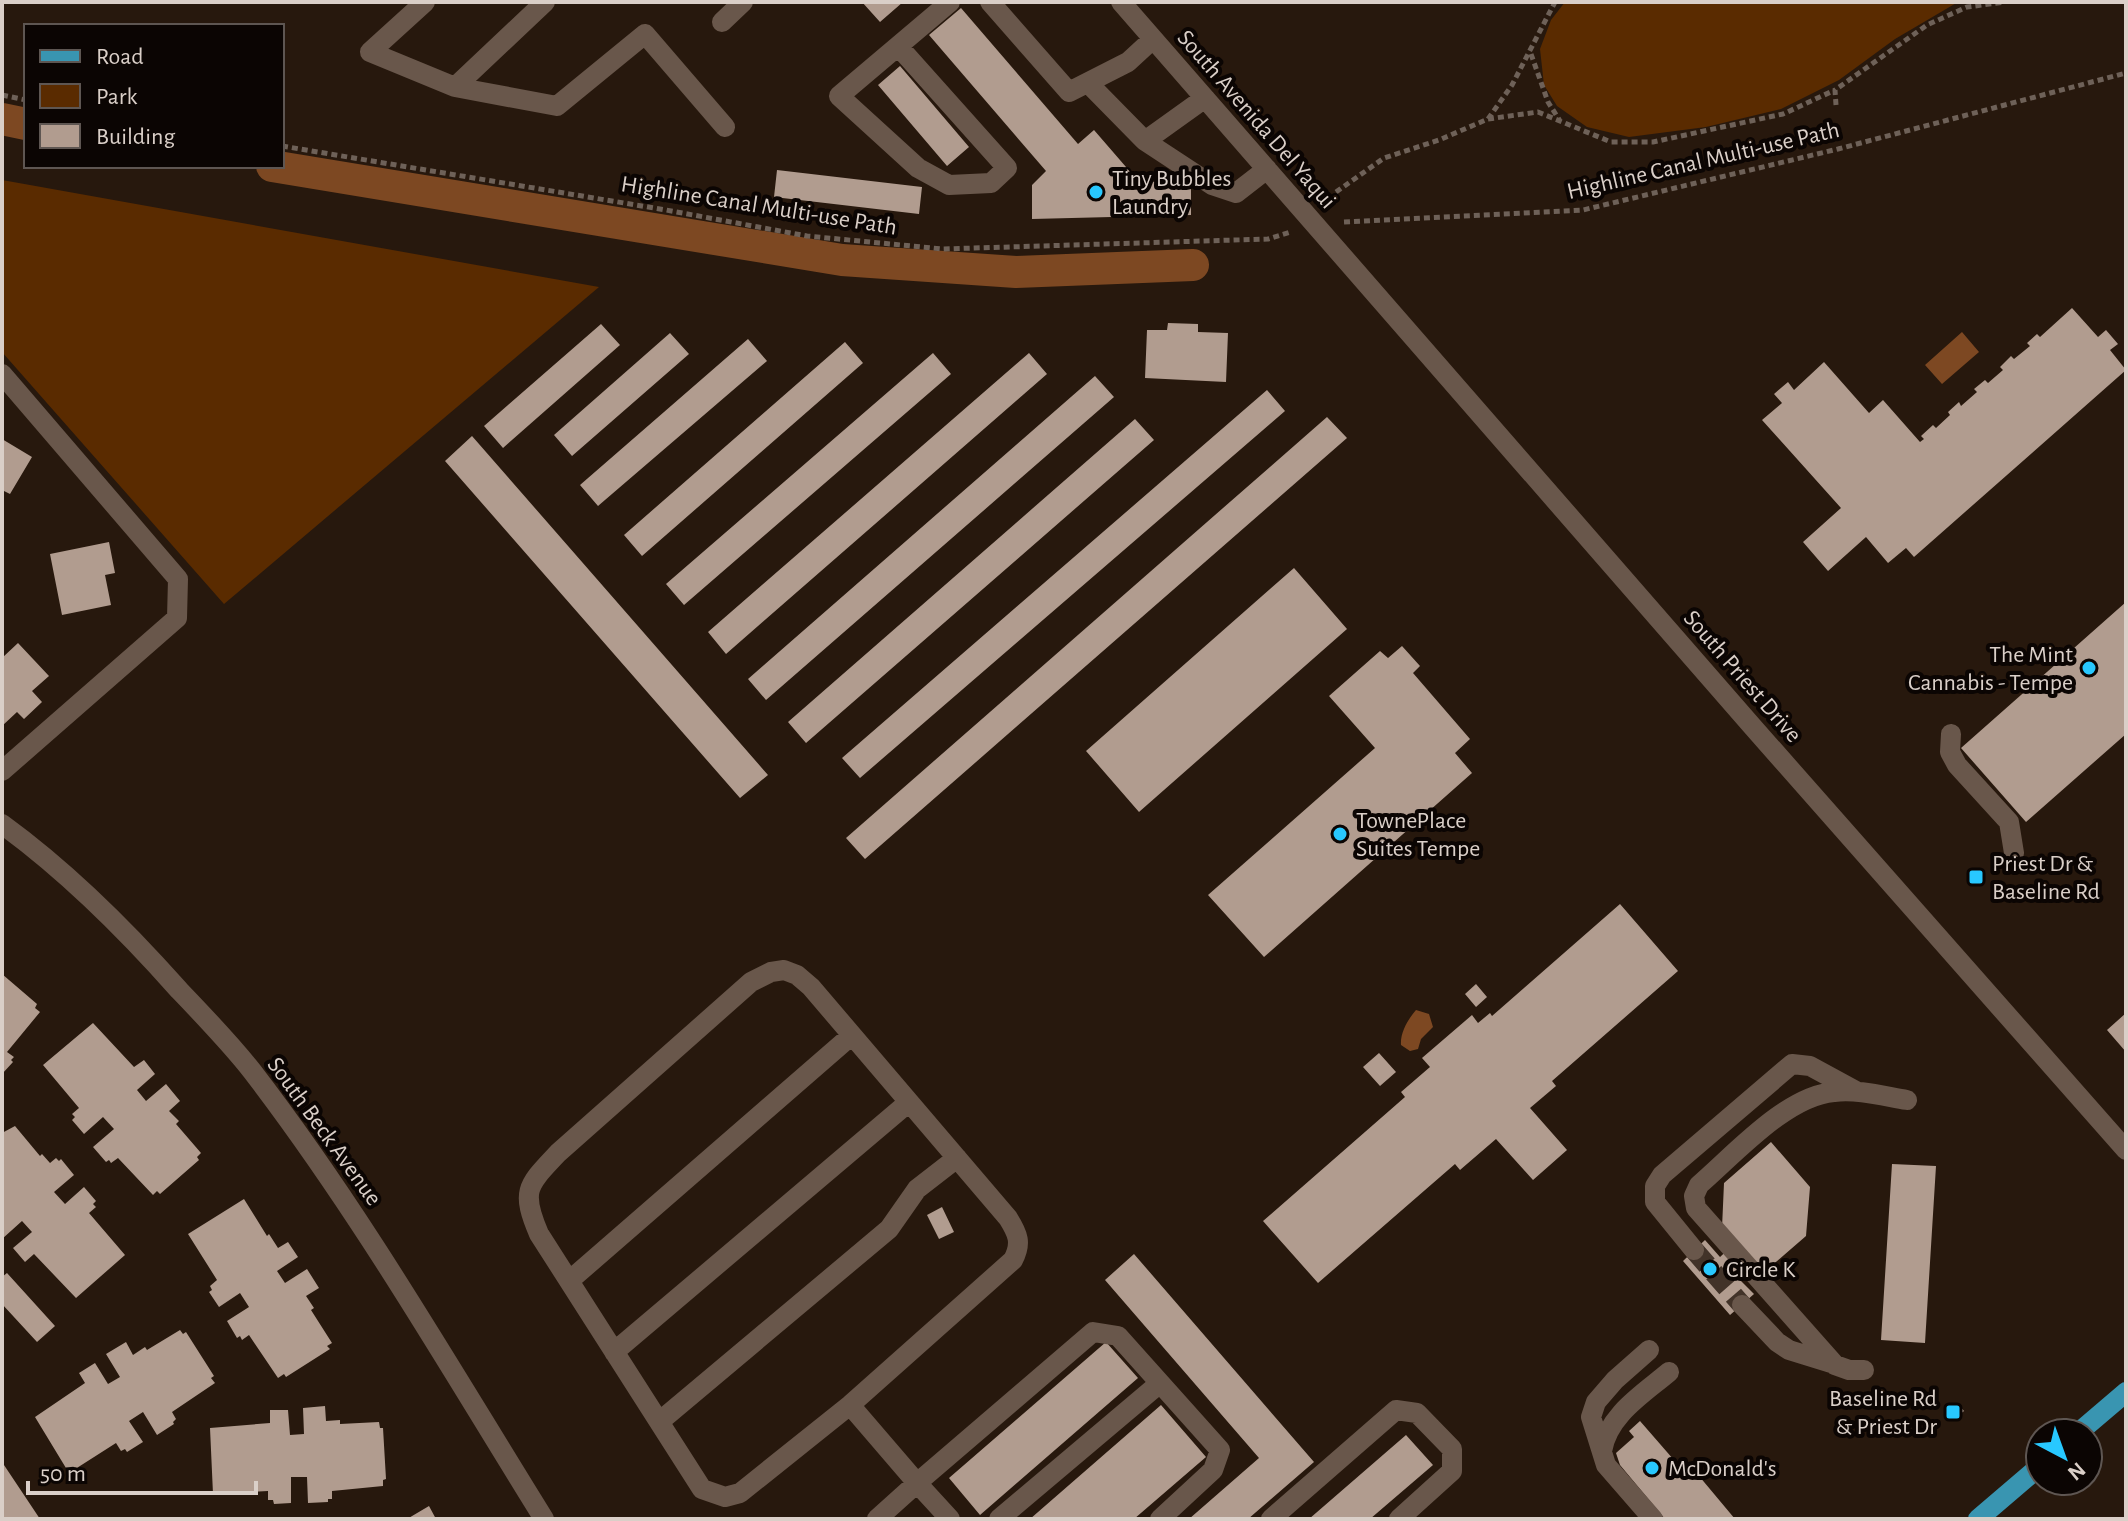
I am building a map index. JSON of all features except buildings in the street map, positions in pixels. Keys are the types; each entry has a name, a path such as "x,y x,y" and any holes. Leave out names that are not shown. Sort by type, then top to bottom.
{"main road":[{"path":"2097,1417 2126,1392"},
{"path":"1978,1519 2024,1480"}],"street":[{"path":"425,2 370,52 455,87 557,106 645,34 725,127"},
{"path":"455,87 545,2"},
{"path":"722,22 743,2"},
{"path":"898,46 1007,168 991,183 949,185 918,168 839,96 898,46 950,2"},
{"path":"990,2 1069,92 1128,62 1153,39"},
{"name":"South Avenida Del Yaqui","path":"1121,2 1319,229"},
{"path":"1088,83 1145,141 1212,185 1236,193 1267,169"},
{"path":"1145,141 1205,98"},
{"name":"South Priest Drive","path":"1319,229 2126,1150"},
{"path":"2,374 178,579 177,618 2,771"},
{"path":"1951,734 1950,752 1957,765 2009,822 2014,853"},
{"name":"South Beck Avenue","path":"2,824 86,893 156,964 249,1068 310,1149 355,1217 544,1519"},
{"path":"784,970 797,975 852,1035 1008,1218 1018,1234 1019,1249 1013,1260 850,1405 740,1493 725,1497 702,1489 539,1234 528,1210 527,1198 534,1179 558,1153 751,982 771,972 784,970"},
{"path":"569,1281 852,1035"},
{"path":"1694,1250 1655,1202 1655,1186 1662,1175 1792,1064 1810,1066 1859,1092"},
{"path":"1835,1365 1696,1208 1694,1196 1699,1185 1789,1107 1810,1097 1834,1091 1907,1100"},
{"path":"614,1352 909,1102"},
{"path":"659,1422 889,1229 917,1189 957,1158"},
{"path":"1742,1305 1777,1342 1789,1350 1849,1370 1864,1370"},
{"path":"877,1519 1093,1332 1118,1336 1220,1450 1213,1470 1160,1519"},
{"path":"1649,1350 1615,1380 1596,1402 1591,1417 1606,1465 1653,1519"},
{"path":"1602,1451 1612,1422 1669,1372"},
{"path":"999,1519 1160,1383"},
{"path":"850,1405 950,1519"},
{"path":"1271,1519 1396,1410 1417,1413 1452,1449 1452,1471 1399,1519"}],"path":[{"path":"1488,119 1512,85 1555,2"},
{"path":"1336,192 1384,158 1439,140 1488,119 1538,112 1611,142 1653,142 1783,114 1835,90 1927,25 1967,7 2005,2"},
{"path":"1530,52 1548,102 1561,122"},
{"name":"Highline Canal Multi-use Path","path":"284,146 807,236 943,249 1268,239 1319,229 1583,210 1838,149 2126,73"},
{"path":"1835,90 1836,105"},
{"path":"2,95 24,100"}],"green space":[{"path":"1565,2 1958,2 1895,39 1839,80 1781,109 1706,127 1629,137 1587,127 1557,106 1544,85 1540,49 1551,20"},
{"path":"2,180 599,287 224,604 2,352"}],"shaded area":[{"path":"1962,332 1979,352 1942,384 1925,365"},
{"path":"1416,1010 1429,1014 1433,1027 1421,1039 1418,1049 1410,1051 1401,1045 1401,1040"}],"waterway":[{"path":"2,119 24,124"},
{"path":"284,168 842,260 1016,272 1193,265"}],"tunnel":[{"path":"1694,1250 1742,1305"}],"place":[{"name":"Tiny Bubbles Laundry","path":"1096,192"},
{"name":"The Mint Cannabis - Tempe","path":"2089,668"},
{"name":"TownePlace Suites Tempe","path":"1340,834"},
{"name":"Priest Dr & Baseline Rd","path":"1976,877"},
{"name":"Circle K","path":"1710,1269"},
{"name":"Baseline Rd & Priest Dr","path":"1953,1412"},
{"name":"McDonald's","path":"1652,1468"}]}
